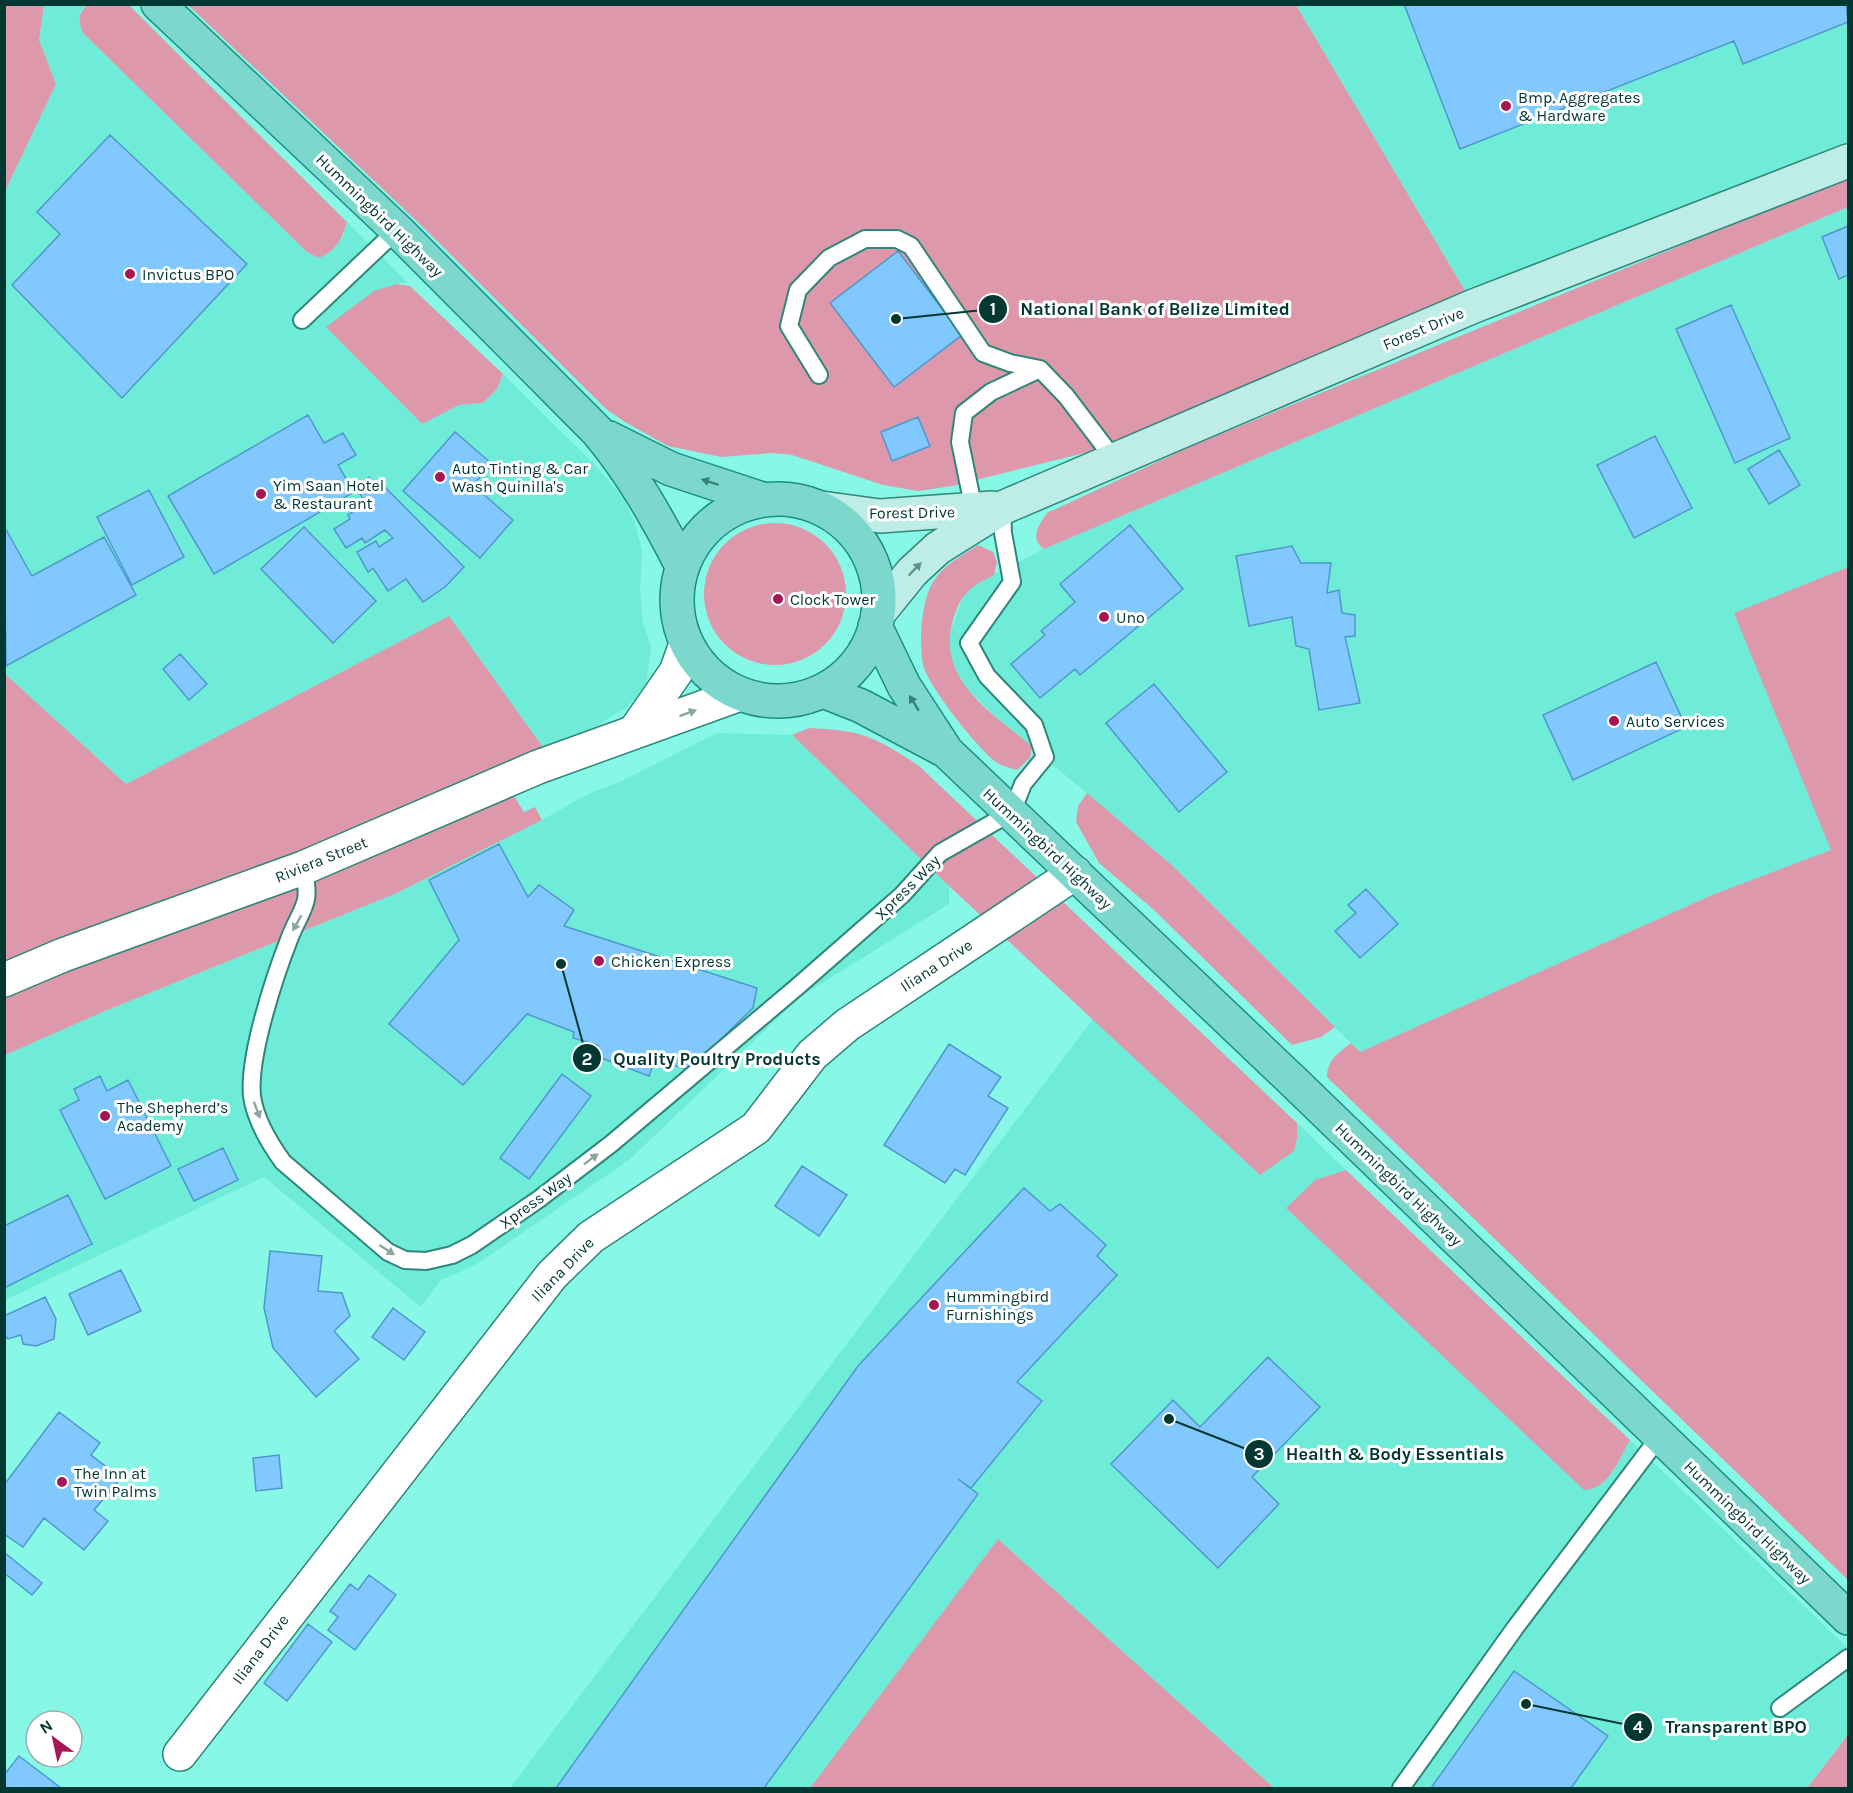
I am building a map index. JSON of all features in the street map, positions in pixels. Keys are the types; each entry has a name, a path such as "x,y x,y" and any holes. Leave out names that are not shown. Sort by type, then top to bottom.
{"main road":[{"name":"Hummingbird Highway","path":"158,4 397,230 597,431 625,465 645,496 682,566"},
{"name":"Forest Drive","path":"876,620 912,572 938,548 988,509 1114,459 1474,306 1848,160"},
{"name":"Hummingbird Highway","path":"597,431 671,469 765,500"},
{"path":"765,500 794,500 821,508 848,526 868,552 878,582 876,620 868,645 849,672 823,691 796,700 767,701 740,694 718,682 700,665 686,644 677,610 676,592 682,566 696,542 715,521 738,507 765,500"},
{"name":"Forest Drive","path":"821,508 880,516 988,509"},
{"name":"Hummingbird Highway","path":"876,620 904,686 946,752"},
{"name":"Hummingbird Highway","path":"823,691 861,706 946,752 1012,812 1848,1618"}],"street":[{"path":"635,731 671,680 686,644"},
{"name":"Riviera Street","path":"4,980 63,955 303,868 538,767 740,694"},
{"name":"Iliana Drive","path":"180,1754 552,1275 591,1237 756,1128 812,1056 847,1025 1075,873"}],"lane":[{"path":"302,320 397,230"},
{"path":"819,375 789,326 798,290 829,258 865,239 897,239 911,246 983,353 1010,363 1040,369 1066,396 1114,459"},
{"path":"1012,812 1023,784 1045,757 1034,725 987,676 969,643 1012,582 1004,533 988,509 960,442 964,413 991,392 1040,369"},
{"name":"Xpress Way","path":"303,868 309,892 302,917 291,935 262,1029 252,1071 252,1098 271,1145 283,1162 387,1252 405,1260 426,1262 452,1255 472,1245 584,1165 797,987 902,895 940,854 1012,812"},
{"path":"1401,1788 1515,1628 1660,1436"},
{"path":"1779,1708 1848,1658"}],"shaded area":[{"path":"5,4 44,5 39,40 56,84 5,191"},
{"path":"44,5 87,5 80,12 342,239 347,222 407,282 397,284 327,327 422,424 459,405 483,403 497,389 503,374 597,467 624,499 635,522 642,552 640,590 643,622 651,647 646,687 627,707 581,736 547,753 449,616 126,784 6,675 4,191 56,84 39,40"},
{"path":"87,5 129,5 347,222 334,248 319,258 307,252 83,33 80,18"},
{"path":"188,5 1296,5 1474,306 1189,427 952,486 918,491 883,485 792,455 772,453 721,457 668,446 606,409 424,228"},
{"path":"1296,5 1848,5 1848,145 1474,306"},
{"path":"1848,177 1848,207 1044,549 1039,545 1037,531 1047,513 1194,445"},
{"path":"1848,207 1848,567 1735,614 1832,850 1712,895 1360,1052 1174,867 994,715 962,684 950,657 949,636 964,594 979,582 1044,549"},
{"path":"397,284 410,286 503,374 497,389 483,403 459,405 422,424 326,327 374,291"},
{"path":"775,523 802,529 825,544 840,567 846,594 840,621 825,644 802,659 775,665 748,659 725,644 710,621 704,594 710,567 725,544 748,529"},
{"path":"978,545 993,552 997,562 994,575 973,587 959,603 953,620 950,641 952,660 971,693 1032,746 1030,758 1017,770 996,762 967,732 928,678 922,659 922,622 930,587 944,569"},
{"path":"1848,567 1848,1580 1327,1077 1327,1071 1331,1061 1351,1043 1360,1052 1712,895 1831,850 1734,613"},
{"path":"449,616 547,753 502,777 524,812 535,807 542,820 397,893 105,1011 5,1055 4,673 126,784"},
{"path":"809,728 855,733 867,737 918,765 1297,1123 1294,1151 1260,1175 949,886 792,735"},
{"path":"717,733 792,735 949,886 949,904 800,997 629,1160 474,1266 441,1280 421,1307 264,1177 5,1300 5,1055 105,1011 397,893 542,820 590,793 622,781"},
{"path":"1087,793 1174,867 1335,1027 1321,1037 1292,1045 1154,910 1099,863 1076,822 1078,806"},
{"path":"1093,1019 1260,1175 1297,1139 1297,1123 1346,1170 1315,1180 1287,1208 1610,1476 1630,1440 1848,1648 1848,1734 1807,1788 1274,1788 998,1539 810,1788 510,1788"},
{"path":"1346,1170 1630,1440 1607,1479 1593,1488 1584,1490 1286,1208 1315,1180"},
{"path":"998,1539 1274,1788 810,1788"},
{"path":"1848,1734 1848,1788 1807,1788 1844,1740"}],"building":[{"name":"Bmp. Aggregates & Hardware","path":"1404,4 1846,4 1848,22 1743,64 1734,41 1460,149"},
{"name":"Invictus BPO","path":"110,135 247,264 122,398 12,285 60,234 37,212"},
{"path":"1848,226 1848,275 1839,279 1822,237"},
{"path":"898,251 962,335 894,387 830,303"},
{"path":"1731,305 1790,438 1735,463 1676,329"},
{"name":"Yim Saan Hotel & Restaurant","path":"308,415 324,443 343,433 356,455 338,465 354,492 214,574 168,496"},
{"path":"918,417 930,446 892,461 881,432"},
{"path":"455,432 492,464 473,485 513,520 480,558 403,491"},
{"path":"1655,436 1692,508 1634,538 1597,465"},
{"path":"1779,450 1800,485 1769,504 1748,469"},
{"path":"369,477 378,490 383,485 464,567 445,587 423,602 406,579 388,591 373,568 368,572 357,552 376,541 379,547 393,538 385,530 365,543 362,538 346,548 334,529 350,519 348,515 366,503 355,487"},
{"path":"149,490 184,557 132,585 97,517"},
{"name":"Uno","path":"1130,525 1183,589 1080,675 1075,669 1040,698 1011,664 1045,635 1041,631 1075,602 1060,584"},
{"path":"4,526 32,576 104,537 136,595 6,666"},
{"path":"304,527 376,601 333,643 261,569"},
{"path":"1292,546 1301,563 1331,563 1327,593 1339,590 1342,613 1355,615 1355,636 1345,637 1360,703 1319,710 1309,649 1296,646 1292,617 1249,626 1236,556"},
{"path":"180,654 207,684 189,700 163,669"},
{"name":"Auto Services","path":"1656,662 1686,727 1573,780 1543,715"},
{"path":"1154,684 1227,772 1179,812 1106,723"},
{"path":"499,844 528,897 539,885 574,910 564,926 757,988 753,1008 689,1070 655,1060 649,1076 596,1056 598,1045 573,1038 574,1032 527,1014 463,1085 389,1024 459,940 429,880"},
{"path":"1366,889 1398,924 1360,958 1335,931 1356,913 1348,905"},
{"path":"949,1044 1001,1077 988,1096 1008,1108 965,1175 955,1169 945,1183 884,1145"},
{"path":"562,1074 591,1096 529,1179 500,1158"},
{"path":"100,1076 107,1091 128,1080 171,1166 105,1199 60,1110 79,1100 74,1089"},
{"path":"223,1148 238,1180 194,1201 178,1169"},
{"path":"802,1166 847,1195 819,1236 775,1206"},
{"path":"1024,1188 1050,1211 1060,1204 1106,1245 1097,1256 1117,1275 1017,1382 1042,1401 971,1488 958,1479 978,1494 764,1788 556,1788 858,1366"},
{"path":"68,1195 92,1244 4,1288 4,1226"},
{"path":"270,1251 322,1256 318,1291 342,1293 350,1316 334,1331 359,1359 316,1397 273,1348 264,1308"},
{"path":"121,1270 141,1311 88,1335 69,1294"},
{"path":"45,1297 56,1319 54,1339 36,1346 23,1344 21,1335 8,1339 4,1334 4,1316"},
{"path":"393,1308 425,1332 404,1360 372,1337"},
{"path":"1268,1357 1320,1407 1252,1477 1279,1504 1218,1568 1111,1464 1173,1400 1200,1427"},
{"name":"The Inn at Twin Palms","path":"59,1412 100,1443 91,1455 121,1478 94,1510 108,1521 84,1550 44,1518 23,1547 4,1534 4,1485"},
{"path":"279,1455 282,1488 256,1491 253,1458"},
{"path":"5,1553 42,1583 32,1595 4,1573"},
{"path":"369,1575 396,1595 355,1650 328,1630 338,1617 330,1611 350,1584 358,1590"},
{"path":"308,1624 332,1642 287,1701 264,1683"},
{"path":"1514,1671 1608,1736 1571,1788 1431,1788"},
{"path":"19,1756 24,1760 24,1769 36,1769 61,1788 4,1788 4,1775"}],"place":[{"name":"Bmp. Aggregates & Hardware","path":"1506,106"},
{"name":"Invictus BPO","path":"130,274"},
{"name":"National Bank of Belize Limited","path":"896,319"},
{"name":"Auto Tinting & Car Wash Quinilla's","path":"440,477"},
{"name":"Yim Saan Hotel & Restaurant","path":"261,494"},
{"name":"Clock Tower","path":"778,599"},
{"name":"Uno","path":"1104,617"},
{"name":"Auto Services","path":"1614,721"},
{"name":"Chicken Express","path":"599,961"},
{"name":"Quality Poultry Products","path":"561,964"},
{"name":"The Shepherd’s Academy","path":"105,1116"},
{"name":"Hummingbird Furnishings","path":"934,1305"},
{"name":"Health & Body Essentials","path":"1169,1419"},
{"name":"The Inn at Twin Palms","path":"62,1482"},
{"name":"Transparent BPO","path":"1526,1704"}]}
